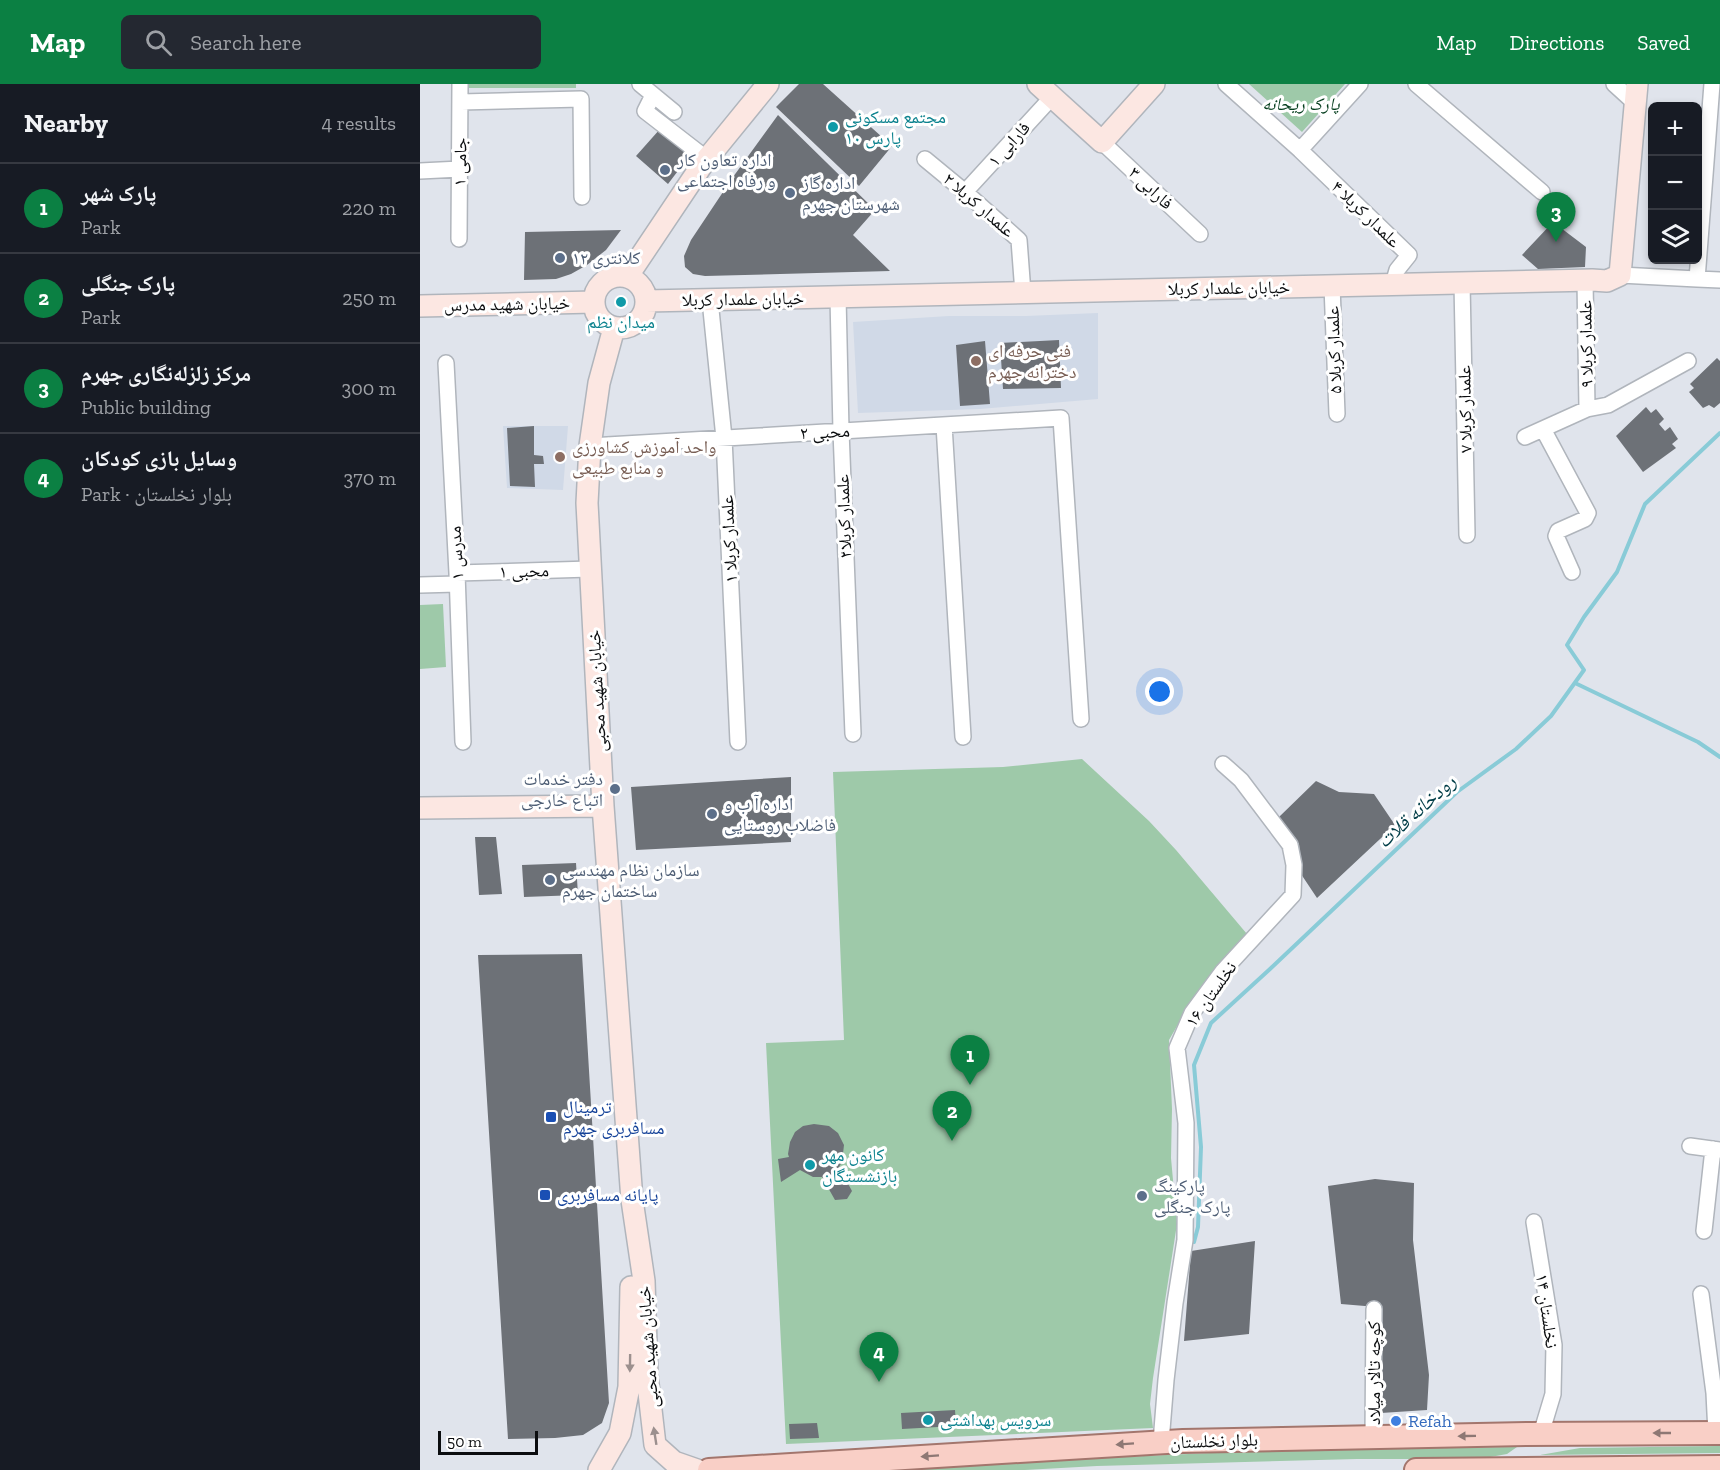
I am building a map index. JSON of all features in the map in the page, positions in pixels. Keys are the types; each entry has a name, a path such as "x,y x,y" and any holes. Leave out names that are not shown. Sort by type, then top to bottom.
{"main road":[{"path":"627,277 707,159 768,84"},
{"path":"1045,90 1102,142 1154,84"},
{"path":"1620,275 1637,94"},
{"name":"خیابان علمدار کربلا","path":"646,301 1607,281 1620,275"},
{"path":"620,276 635,280 645,293 646,301 642,316 637,322 630,327 622,328 614,328 599,318 594,302 595,294 604,281 620,276"},
{"name":"خیابان شهید مدرس","path":"420,306 594,302"},
{"name":"خیابان شهید محبی","path":"614,328 599,382 590,446 587,503 603,806 632,1200 644,1281 647,1375 655,1445 674,1462 697,1470"},
{"path":"420,808 603,806"},
{"name":"خیابان شهید محبی","path":"599,1470 620,1433 629,1387 632,1200"},
{"name":"بلوار نخلستان","path":"709,1470 1161,1442 1534,1434 1718,1433"},
{"path":"1528,1468 1534,1434"},
{"path":"1416,1470 1720,1467"}],"street":[{"name":"جامی ۱","path":"459,239 460,84"},
{"path":"640,84 674,112"},
{"path":"1226,84 1300,150 1360,84"},
{"path":"1416,84 1542,192"},
{"path":"1614,84 1637,94"},
{"path":"1697,279 1712,84"},
{"name":"فارابی ۱","path":"965,192 1045,90"},
{"path":"461,102 581,91 582,197"},
{"path":"653,94 645,111 707,159"},
{"name":"فارابی ۳","path":"1102,142 1200,234"},
{"name":"علمدار کربلا ۴","path":"1300,150 1409,255 1397,270 1394,284"},
{"name":"علمدار کربلا ۲","path":"925,159 1019,240 1023,293"},
{"path":"420,171 460,169"},
{"path":"1620,275 1720,280"},
{"name":"علمدار کربلا ۹","path":"1585,280 1587,409"},
{"name":"علمدار کربلا ۷","path":"1462,283 1467,535"},
{"name":"علمدار کربلا ۵","path":"1332,286 1336,414"},
{"name":"علمدار کربلا۳","path":"838,297 853,734"},
{"name":"علمدار کربلا ۱","path":"710,300 724,438 738,742"},
{"path":"1525,437 1587,409 1608,405 1688,361"},
{"name":"مدرس ۱","path":"446,363 463,742"},
{"name":"محبی ۲","path":"590,446 1061,418 1081,719"},
{"path":"944,425 963,737"},
{"path":"1543,429 1588,513 1585,519 1558,531 1556,536 1572,572"},
{"name":"محبی ۱","path":"420,585 457,579 590,569"},
{"name":"نخلستان ۱۶","path":"1161,1442 1175,1303 1185,1240 1186,1123 1176,1048 1192,1013 1223,971 1293,895 1294,865 1290,844 1241,780 1223,764"},
{"path":"1690,1146 1717,1150 1704,1231"},
{"name":"نخلستان ۱۴","path":"1534,1222 1554,1345 1552,1394 1534,1434"},
{"path":"1701,1294 1718,1433"},
{"name":"کوچه تالار میلاد","path":"1373,1437 1374,1309"}],"shaded area":[{"name":"فنی حرفه ای دخترانه جهرم","path":"1098,313 1098,399 980,409 858,413 853,322 949,316"},
{"path":"503,426 568,426 563,490 507,488"}],"green space":[{"path":"467,84 576,84 576,88 468,88"},
{"name":"پارک ریحانه","path":"1249,84 1345,84 1302,132"},
{"path":"443,604 446,667 420,669 420,605"},
{"path":"1082,759 1149,821 1247,934 1191,1002 1169,1040 1172,1109 1171,1158 1177,1224 1153,1378 1150,1404 1153,1428 786,1444 766,1043 844,1040 833,772 1003,767"},
{"path":"1720,1446 1720,1453 1540,1455 1580,1448"},
{"path":"1517,1447 1507,1454 1479,1459 1357,1459 1025,1470 865,1470 1301,1449"}],"building":[{"name":"مجتمع مسکونی پارس ۱۰","path":"799,84 823,84 892,146 859,186 776,107"},
{"name":"اداره گاز شهرستان جهرم","path":"778,115 875,210 853,235 890,271 705,276 693,274 685,267 684,256 691,240"},
{"name":"اداره تعاون کار و رفاه اجتماعی","path":"660,129 690,155 668,184 636,156"},
{"path":"1553,222 1586,247 1585,267 1538,269 1522,255"},
{"name":"کلانتری ۱۲","path":"621,230 606,250 571,274 556,279 524,280 525,232"},
{"name":"فنی حرفه ای دخترانه جهرم","path":"1059,340 1061,388 1003,389 1000,343"},
{"path":"985,341 990,404 960,406 956,345"},
{"path":"1717,358 1720,361 1720,403 1714,408 1709,405 1703,408 1689,392 1694,388 1690,384"},
{"path":"1646,407 1651,413 1656,409 1664,419 1659,424 1665,431 1670,427 1678,439 1672,444 1676,448 1643,472 1616,436"},
{"name":"واحد آموزش کشاورزی و منابع طبیعی","path":"534,426 534,455 543,456 544,464 534,464 535,487 510,486 507,428"},
{"name":"اداره آ ب و فاضلاب روستایی","path":"791,777 791,842 636,850 631,787"},
{"path":"1316,781 1339,792 1374,794 1395,825 1317,898 1301,874 1299,844 1279,817"},
{"path":"475,837 496,837 502,894 479,895"},
{"name":"سازمان نظام مهندسی ساختمان جهرم","path":"576,863 578,895 524,897 522,865"},
{"name":"پایانه مسافربری","path":"582,954 609,1403 602,1423 583,1435 508,1439 478,955"},
{"name":"کانون مهر بازنشستگان","path":"814,1124 829,1126 838,1133 844,1145 842,1162 839,1167 852,1191 847,1199 835,1200 822,1177 813,1177 800,1170 781,1182 778,1159 789,1157 790,1142 795,1132 803,1126"},
{"path":"1375,1179 1414,1183 1413,1240 1429,1375 1427,1410 1381,1413 1377,1307 1341,1304 1328,1186"},
{"path":"1255,1241 1249,1334 1184,1341 1191,1251"},
{"name":"سرویس بهداشتی","path":"955,1410 956,1426 902,1429 901,1413"},
{"path":"817,1423 819,1438 790,1439 789,1424"}],"waterway":[{"name":"رودخانه قلات","path":"1194,1242 1198,1227 1201,1147 1194,1065 1211,1023 1457,792 1516,749 1551,716 1584,670 1567,645 1617,572 1645,504 1720,433"},
{"path":"1575,683 1698,742 1720,757"}],"place":[{"name":"مجتمع مسکونی پارس ۱۰","path":"833,127"},
{"name":"اداره تعاون کار و رفاه اجتماعی","path":"665,170"},
{"name":"اداره گاز شهرستان جهرم","path":"790,193"},
{"name":"مرکز زلزله‌نگاری جهرم","path":"1556,242"},
{"name":"کلانتری ۱۲","path":"560,258"},
{"name":"میدان نظم","path":"621,302"},
{"name":"فنی حرفه ای دخترانه جهرم","path":"976,361"},
{"name":"واحد آموزش کشاورزی و منابع طبیعی","path":"560,457"},
{"name":"دفتر خدمات اتباع خارجی","path":"615,789"},
{"name":"اداره آ ب و فاضلاب روستایی","path":"712,814"},
{"name":"سازمان نظام مهندسی ساختمان جهرم","path":"550,880"},
{"name":"پارک شهر","path":"970,1085"},
{"name":"ترمینال مسافربری جهرم","path":"551,1117"},
{"name":"پارک جنگلی","path":"952,1141"},
{"name":"کانون مهر بازنشستگان","path":"810,1165"},
{"name":"پایانه مسافربری","path":"545,1195"},
{"name":"پارکینگ پارک جنگلی","path":"1142,1196"},
{"name":"وسایل بازی کودکان","path":"879,1382"},
{"name":"سرویس بهداشتی","path":"928,1420"},
{"name":"Refah","path":"1396,1421"}]}
